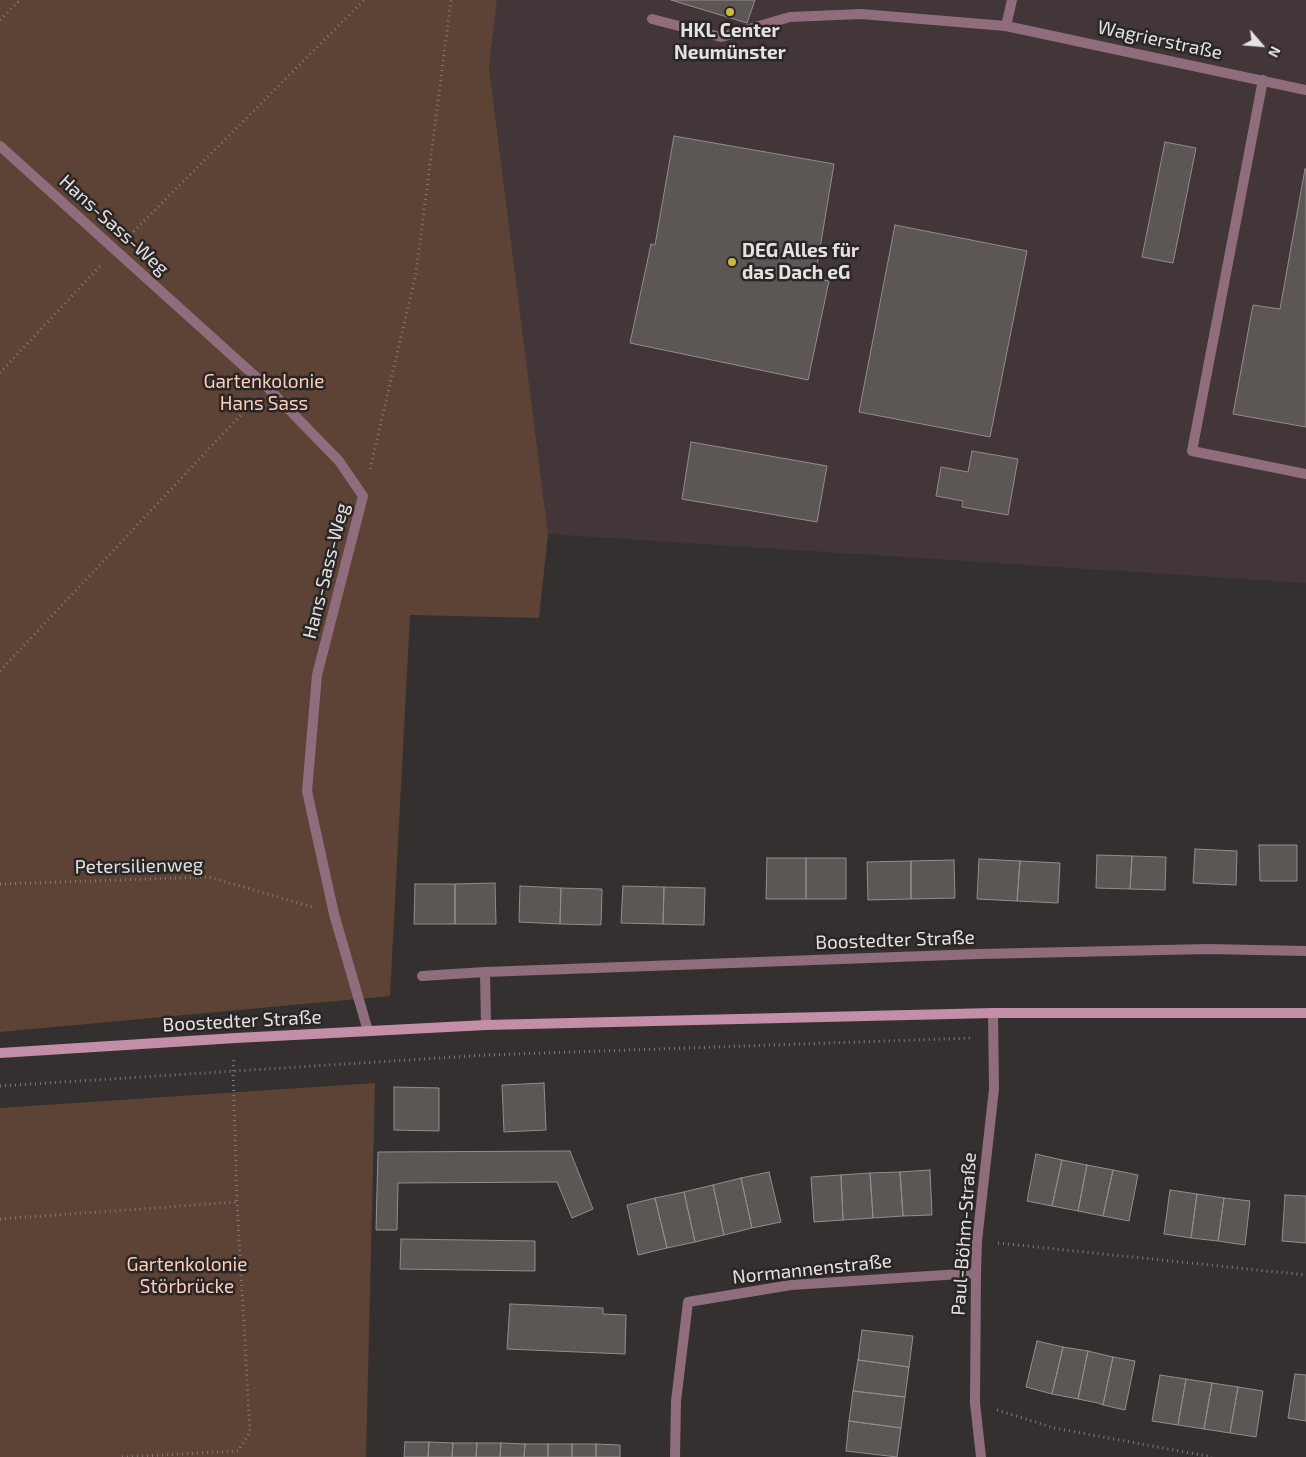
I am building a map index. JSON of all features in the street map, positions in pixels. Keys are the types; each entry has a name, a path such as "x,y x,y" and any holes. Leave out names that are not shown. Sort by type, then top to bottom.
{"street":[{"path":"1006,26 1012,0"},
{"name":"Wagrierstraße","path":"652,19 721,37 790,17 861,14 1006,26 1306,90"},
{"path":"1263,80 1192,451 1306,474"},
{"name":"Hans-Sass-Weg","path":"0,146 267,387 339,460 363,496 317,675 307,791 334,914 368,1031"},
{"name":"Boostedter Straße","path":"422,976 485,972 979,954 1208,949 1306,951"},
{"path":"485,972 486,1025"},
{"name":"Boostedter Straße","path":"0,1053 486,1025 992,1013 1306,1013"},
{"name":"Paul-Böhm-Straße","path":"981,1457 975,1403 976,1273 977,1241 994,1089 992,1013"},
{"name":"Normannenstraße","path":"675,1457 676,1401 688,1302 791,1285 976,1273"}],"path":[{"path":"0,20 20,0"},
{"path":"0,373 116,249 364,0"},
{"path":"363,496 416,273 451,0"},
{"path":"0,671 267,387"},
{"name":"Petersilienweg","path":"0,884 210,877 334,914"},
{"path":"0,1086 487,1055 994,1037"},
{"path":"122,1457 238,1451 250,1432 237,1202 232,1071 236,1038"},
{"path":"0,1219 237,1202"},
{"path":"977,1241 1306,1275"},
{"path":"975,1403 1054,1428 1212,1457"}],"shaded area":[{"path":"497,0 1306,0 1306,583 548,534 489,67"}],"green space":[{"name":"Gartenkolonie Hans Sass","path":"0,0 497,0 489,67 548,534 539,618 410,615 390,996 0,1032"},
{"name":"Gartenkolonie Störbrücke","path":"375,1083 366,1457 0,1457 0,1108"}],"building":[{"name":"HKL Center Neumünster","path":"671,0 755,0 747,23"},
{"name":"DEG Alles für das Dach eG","path":"674,136 834,164 815,278 829,281 808,380 630,343 651,244 655,245"},
{"path":"1165,142 1196,148 1173,263 1142,257"},
{"path":"1305,169 1306,427 1233,414 1253,305 1280,309"},
{"path":"895,225 1027,251 990,437 859,412"},
{"path":"691,442 827,466 817,522 682,499"},
{"path":"972,451 1018,459 1008,515 962,507 963,501 936,496 941,467 968,472"},
{"path":"1259,845 1297,845 1297,881 1260,881"},
{"path":"1195,849 1237,851 1236,885 1193,883"},
{"path":"1097,855 1132,856 1130,889 1096,888"},
{"path":"1132,856 1166,857 1165,890 1130,889"},
{"path":"767,858 806,858 806,899 766,899"},
{"path":"806,858 846,858 846,899 806,899"},
{"path":"979,859 1020,861 1017,901 977,899"},
{"path":"954,860 955,898 911,899 911,861"},
{"path":"911,861 911,899 868,900 867,862"},
{"path":"1020,861 1060,863 1058,903 1017,901"},
{"path":"495,883 496,924 455,924 455,884"},
{"path":"415,884 455,884 455,924 414,924"},
{"path":"520,886 561,888 560,924 519,922"},
{"path":"623,886 664,887 663,924 621,923"},
{"path":"664,887 705,888 704,925 663,924"},
{"path":"561,888 602,889 601,925 560,924"},
{"path":"544,1083 546,1130 504,1132 502,1085"},
{"path":"394,1087 439,1088 439,1131 394,1130"},
{"path":"570,1151 593,1209 572,1218 557,1182 398,1183 397,1230 376,1230 378,1152"},
{"path":"1036,1154 1062,1160 1052,1206 1027,1201"},
{"path":"1062,1160 1087,1165 1078,1211 1052,1206"},
{"path":"1087,1165 1113,1170 1103,1216 1078,1211"},
{"path":"930,1170 932,1215 903,1216 900,1172"},
{"path":"1113,1170 1138,1175 1129,1221 1103,1216"},
{"path":"769,1172 781,1222 752,1228 741,1178"},
{"path":"900,1172 903,1216 873,1218 870,1173"},
{"path":"870,1173 873,1218 843,1220 841,1175"},
{"path":"841,1175 843,1220 814,1222 811,1177"},
{"path":"741,1178 752,1228 724,1235 713,1185"},
{"path":"713,1185 724,1235 695,1242 684,1192"},
{"path":"1170,1190 1197,1194 1191,1238 1164,1234"},
{"path":"684,1192 695,1242 667,1248 655,1198"},
{"path":"1197,1194 1224,1198 1218,1241 1191,1238"},
{"path":"1285,1195 1306,1196 1306,1243 1282,1241"},
{"path":"655,1198 667,1248 638,1255 627,1205"},
{"path":"1224,1198 1250,1201 1245,1245 1218,1241"},
{"path":"401,1239 535,1241 535,1271 400,1269"},
{"path":"510,1304 603,1308 603,1314 626,1315 625,1354 507,1349"},
{"path":"862,1330 913,1336 909,1367 858,1360"},
{"path":"1037,1341 1063,1347 1052,1394 1026,1387"},
{"path":"1063,1347 1088,1351 1078,1399 1052,1394"},
{"path":"1088,1351 1113,1357 1103,1405 1078,1399"},
{"path":"1113,1357 1135,1361 1125,1410 1103,1405"},
{"path":"858,1360 909,1367 905,1397 853,1391"},
{"path":"1295,1374 1306,1375 1306,1421 1288,1418"},
{"path":"1160,1375 1186,1379 1178,1425 1152,1421"},
{"path":"1186,1379 1212,1383 1204,1429 1178,1425"},
{"path":"1212,1383 1238,1387 1230,1433 1204,1429"},
{"path":"1238,1387 1263,1391 1256,1437 1230,1433"},
{"path":"853,1391 905,1397 901,1428 849,1421"},
{"path":"849,1421 901,1428 897,1457 846,1451"},
{"path":"405,1442 429,1442 428,1457 404,1457"},
{"path":"429,1442 453,1443 452,1457 428,1457"},
{"path":"453,1443 477,1443 476,1457 452,1457"},
{"path":"477,1443 501,1443 500,1457 476,1457"},
{"path":"501,1443 525,1444 524,1457 500,1457"},
{"path":"525,1444 548,1444 548,1457 524,1457"},
{"path":"548,1444 572,1444 572,1457 548,1457"},
{"path":"572,1444 596,1444 596,1457 572,1457"},
{"path":"596,1444 620,1445 620,1457 596,1457"}],"place":[{"name":"HKL Center Neumünster","path":"730,12"},
{"name":"DEG Alles für das Dach eG","path":"732,262"}]}
